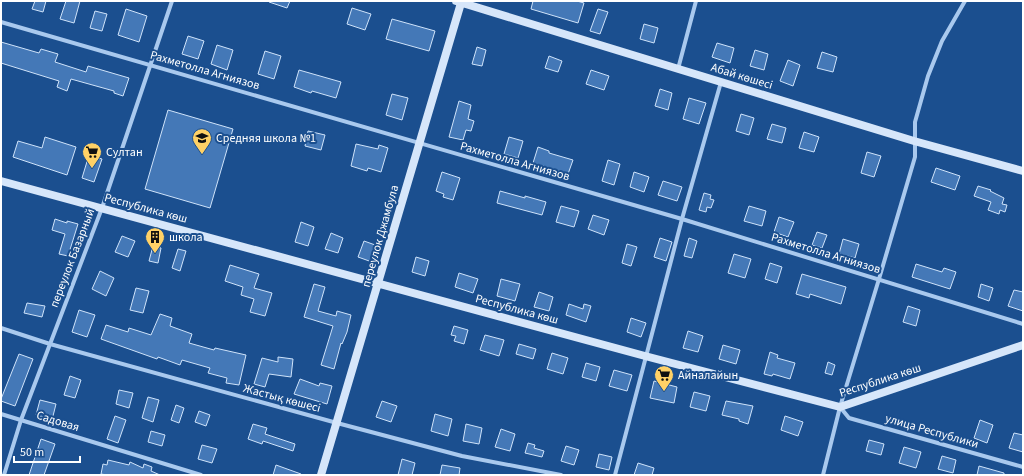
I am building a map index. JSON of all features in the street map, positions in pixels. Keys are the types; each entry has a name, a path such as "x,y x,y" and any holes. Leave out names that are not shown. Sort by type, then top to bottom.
{"main road":[{"name":"Абай көшесі","path":"458,2 914,140 1023,171"},
{"name":"переулок Джамбула","path":"321,475 420,144 458,2"},
{"name":"Республика көш","path":"1,181 645,356 840,406 1023,345"}],"street":[{"name":"переулок Базарный","path":"4,475 21,420 102,208 172,1"},
{"path":"678,68 696,1"},
{"path":"823,475 840,406 915,157 915,122 928,76 942,41 965,1"},
{"name":"Рахметолла Агниязов","path":"1,22 682,219 1023,324"},
{"path":"615,475 645,356 721,82"},
{"name":"Жастық көшесі","path":"1,328 50,344 337,424 462,456 561,475"},
{"name":"улица Республики","path":"840,406 849,418 1023,468"},
{"name":"Садовая","path":"1,414 201,475"}],"building":[{"path":"35,1 46,1 43,12 32,9"},
{"path":"66,1 80,1 74,23 60,19"},
{"path":"269,1 290,1 287,8"},
{"path":"533,1 577,1 584,3 578,23 531,9"},
{"path":"352,8 371,14 365,30 347,24"},
{"path":"126,9 147,16 139,42 118,35"},
{"path":"598,9 608,12 600,34 590,31"},
{"path":"95,11 107,14 102,31 90,28"},
{"path":"392,19 435,31 429,51 386,39"},
{"path":"644,24 658,28 654,43 640,39"},
{"path":"188,36 204,41 198,59 182,54"},
{"path":"1,42 39,53 41,49 58,54 55,62 86,72 88,66 129,78 123,96 114,93 114,91 71,79 67,91 57,87 59,81 1,63"},
{"path":"717,43 734,48 730,63 712,57"},
{"path":"217,45 233,50 227,70 211,64"},
{"path":"477,47 486,50 482,66 472,64"},
{"path":"755,50 768,54 764,70 750,66"},
{"path":"265,51 281,56 274,79 258,74"},
{"path":"822,52 837,57 833,72 817,68"},
{"path":"549,56 562,61 558,72 545,68"},
{"path":"788,60 800,65 793,86 780,81"},
{"path":"299,70 341,82 336,98 312,91 311,93 294,87"},
{"path":"591,70 609,76 604,90 586,84"},
{"path":"660,89 672,93 668,110 655,106"},
{"path":"392,94 408,98 402,120 386,115"},
{"path":"689,98 706,103 699,124 683,119"},
{"path":"459,101 471,105 468,119 474,121 471,131 466,130 463,140 449,137"},
{"path":"168,110 233,129 210,208 145,189"},
{"path":"741,114 754,118 749,135 736,131"},
{"path":"772,124 786,128 782,143 767,139"},
{"path":"308,131 325,135 321,150 305,146"},
{"path":"804,132 819,137 814,152 799,148"},
{"path":"45,137 76,147 67,175 13,157 18,141 42,148"},
{"path":"509,137 523,141 518,158 504,154"},
{"path":"356,144 378,149 379,145 388,148 381,172 368,168 367,171 351,166"},
{"path":"538,147 549,151 549,153 573,160 568,174 533,163"},
{"path":"867,152 881,156 874,177 861,173"},
{"name":"Султан","path":"89,155 102,159 94,182 82,178"},
{"path":"608,160 620,164 614,185 602,181"},
{"path":"936,168 960,176 955,190 931,182"},
{"path":"442,172 460,178 453,200 443,197 444,194 436,191"},
{"path":"634,172 649,177 644,192 630,187"},
{"path":"663,181 682,187 677,201 658,195"},
{"path":"978,186 991,190 990,191 1004,198 1002,204 1007,205 1005,212 1000,210 999,214 988,210 991,202 974,196"},
{"path":"500,191 546,202 542,215 497,203"},
{"path":"704,193 711,195 710,199 714,200 711,208 707,207 706,212 699,210"},
{"path":"561,206 579,211 574,227 556,222"},
{"path":"749,206 766,211 762,226 744,221"},
{"path":"593,215 609,220 604,235 588,229"},
{"path":"779,217 794,222 788,237 774,232"},
{"path":"55,219 67,223 67,221 78,224 68,256 59,254 65,234 52,230"},
{"path":"301,222 314,227 308,246 295,242"},
{"path":"817,232 827,235 822,248 812,245"},
{"path":"331,233 343,238 338,253 325,249"},
{"path":"122,236 135,241 128,257 115,252"},
{"path":"660,238 672,242 666,261 654,257"},
{"path":"689,238 697,241 692,258 684,256"},
{"path":"843,239 859,244 855,258 839,254"},
{"path":"364,241 378,246 372,262 358,257"},
{"path":"627,244 637,247 631,266 622,263"},
{"name":"школа","path":"153,246 161,248 158,263 149,261"},
{"path":"178,249 186,251 180,271 172,268"},
{"path":"734,254 751,259 745,278 728,273"},
{"path":"416,257 429,261 425,276 412,272"},
{"path":"770,263 782,267 777,283 765,279"},
{"path":"916,264 942,272 944,268 956,272 950,289 912,277"},
{"path":"230,265 259,274 254,288 272,293 265,316 250,312 254,299 241,295 243,287 225,281"},
{"path":"100,271 114,278 106,296 92,289"},
{"path":"459,273 478,279 473,293 455,287"},
{"path":"802,274 846,287 841,304 810,294 809,298 796,294"},
{"path":"501,279 520,284 515,301 497,296"},
{"path":"314,284 325,287 318,311 336,316 337,311 351,315 347,332 342,344 341,343 334,369 321,365 333,326 304,317"},
{"path":"981,284 993,288 989,301 978,297"},
{"path":"136,288 149,291 143,313 130,310"},
{"path":"1014,290 1023,292 1023,311 1008,306"},
{"path":"539,292 553,297 549,311 534,307"},
{"path":"27,303 45,306 42,317 24,313"},
{"path":"569,304 583,309 584,304 591,306 586,322 566,315"},
{"path":"908,306 920,310 916,326 903,322"},
{"path":"79,310 95,315 87,337 72,332"},
{"path":"160,314 172,318 170,326 192,334 189,343 214,350 215,348 246,355 239,385 226,383 227,378 208,373 210,368 182,360 180,365 158,357 157,359 101,339 106,325 128,332 129,328 151,335"},
{"path":"631,318 646,323 641,337 627,332"},
{"path":"454,326 468,330 464,344 454,341 456,336 451,335"},
{"path":"688,331 703,336 698,352 683,348"},
{"path":"485,335 504,340 499,356 480,350"},
{"path":"519,344 536,349 533,359 516,354"},
{"path":"723,345 740,350 736,364 719,359"},
{"path":"770,352 778,355 777,358 795,363 790,379 773,374 772,376 764,374"},
{"path":"552,353 568,358 563,374 547,369"},
{"path":"19,354 33,359 15,406 1,401 1,399"},
{"path":"278,357 293,359 291,377 269,374 265,387 254,384 262,358 278,362"},
{"path":"828,362 835,365 832,375 825,373"},
{"path":"586,363 600,367 596,381 582,377"},
{"path":"614,370 632,375 627,391 609,386"},
{"path":"70,376 81,380 75,398 64,395"},
{"path":"300,379 319,386 320,383 332,386 327,404 294,394"},
{"name":"Айналайын","path":"654,381 677,387 674,403 650,398"},
{"path":"119,390 133,393 129,408 116,404"},
{"path":"694,392 710,396 706,411 690,407"},
{"path":"148,397 159,400 153,422 142,418"},
{"path":"40,400 56,404 52,420 36,415"},
{"path":"382,401 397,406 391,422 376,417"},
{"path":"726,401 753,406 748,424 739,421 739,419 722,415"},
{"path":"176,405 184,408 179,423 171,420"},
{"path":"199,411 210,415 206,426 195,422"},
{"path":"435,414 452,419 448,436 431,431"},
{"path":"115,416 126,420 118,443 107,439"},
{"path":"785,416 803,422 798,436 781,430"},
{"path":"980,420 993,425 987,443 974,438"},
{"path":"253,424 267,428 265,434 295,444 293,451 263,441 262,444 248,439"},
{"path":"466,424 482,428 479,444 463,441"},
{"path":"501,429 515,434 510,451 495,447"},
{"path":"151,431 165,435 162,446 148,442"},
{"path":"1014,433 1023,435 1023,452 1009,448"},
{"path":"41,439 55,444 44,475 29,475"},
{"path":"869,440 884,444 881,455 866,451"},
{"path":"528,443 535,445 534,448 544,451 542,457 525,453"},
{"path":"202,445 217,449 212,463 198,459"},
{"path":"566,446 579,450 574,465 561,461"},
{"path":"904,447 921,452 916,468 899,463"},
{"path":"599,454 612,457 609,470 596,467"},
{"path":"942,456 956,460 953,473 938,469"},
{"path":"402,459 415,463 412,475 398,475"},
{"path":"108,460 129,465 130,462 143,468 144,464 152,467 151,471 160,475 101,474 103,464 107,465"},
{"path":"638,463 654,468 652,475 634,475"},
{"path":"276,465 301,474 301,475 273,475"},
{"path":"442,465 460,468 459,475 440,475"},
{"path":"979,466 1004,473 1004,475 977,475"}],"place":[{"name":"Средняя школа №1","path":"202,155"},
{"name":"Султан","path":"92,169"},
{"name":"школа","path":"155,254"},
{"name":"Айналайын","path":"664,392"}]}
